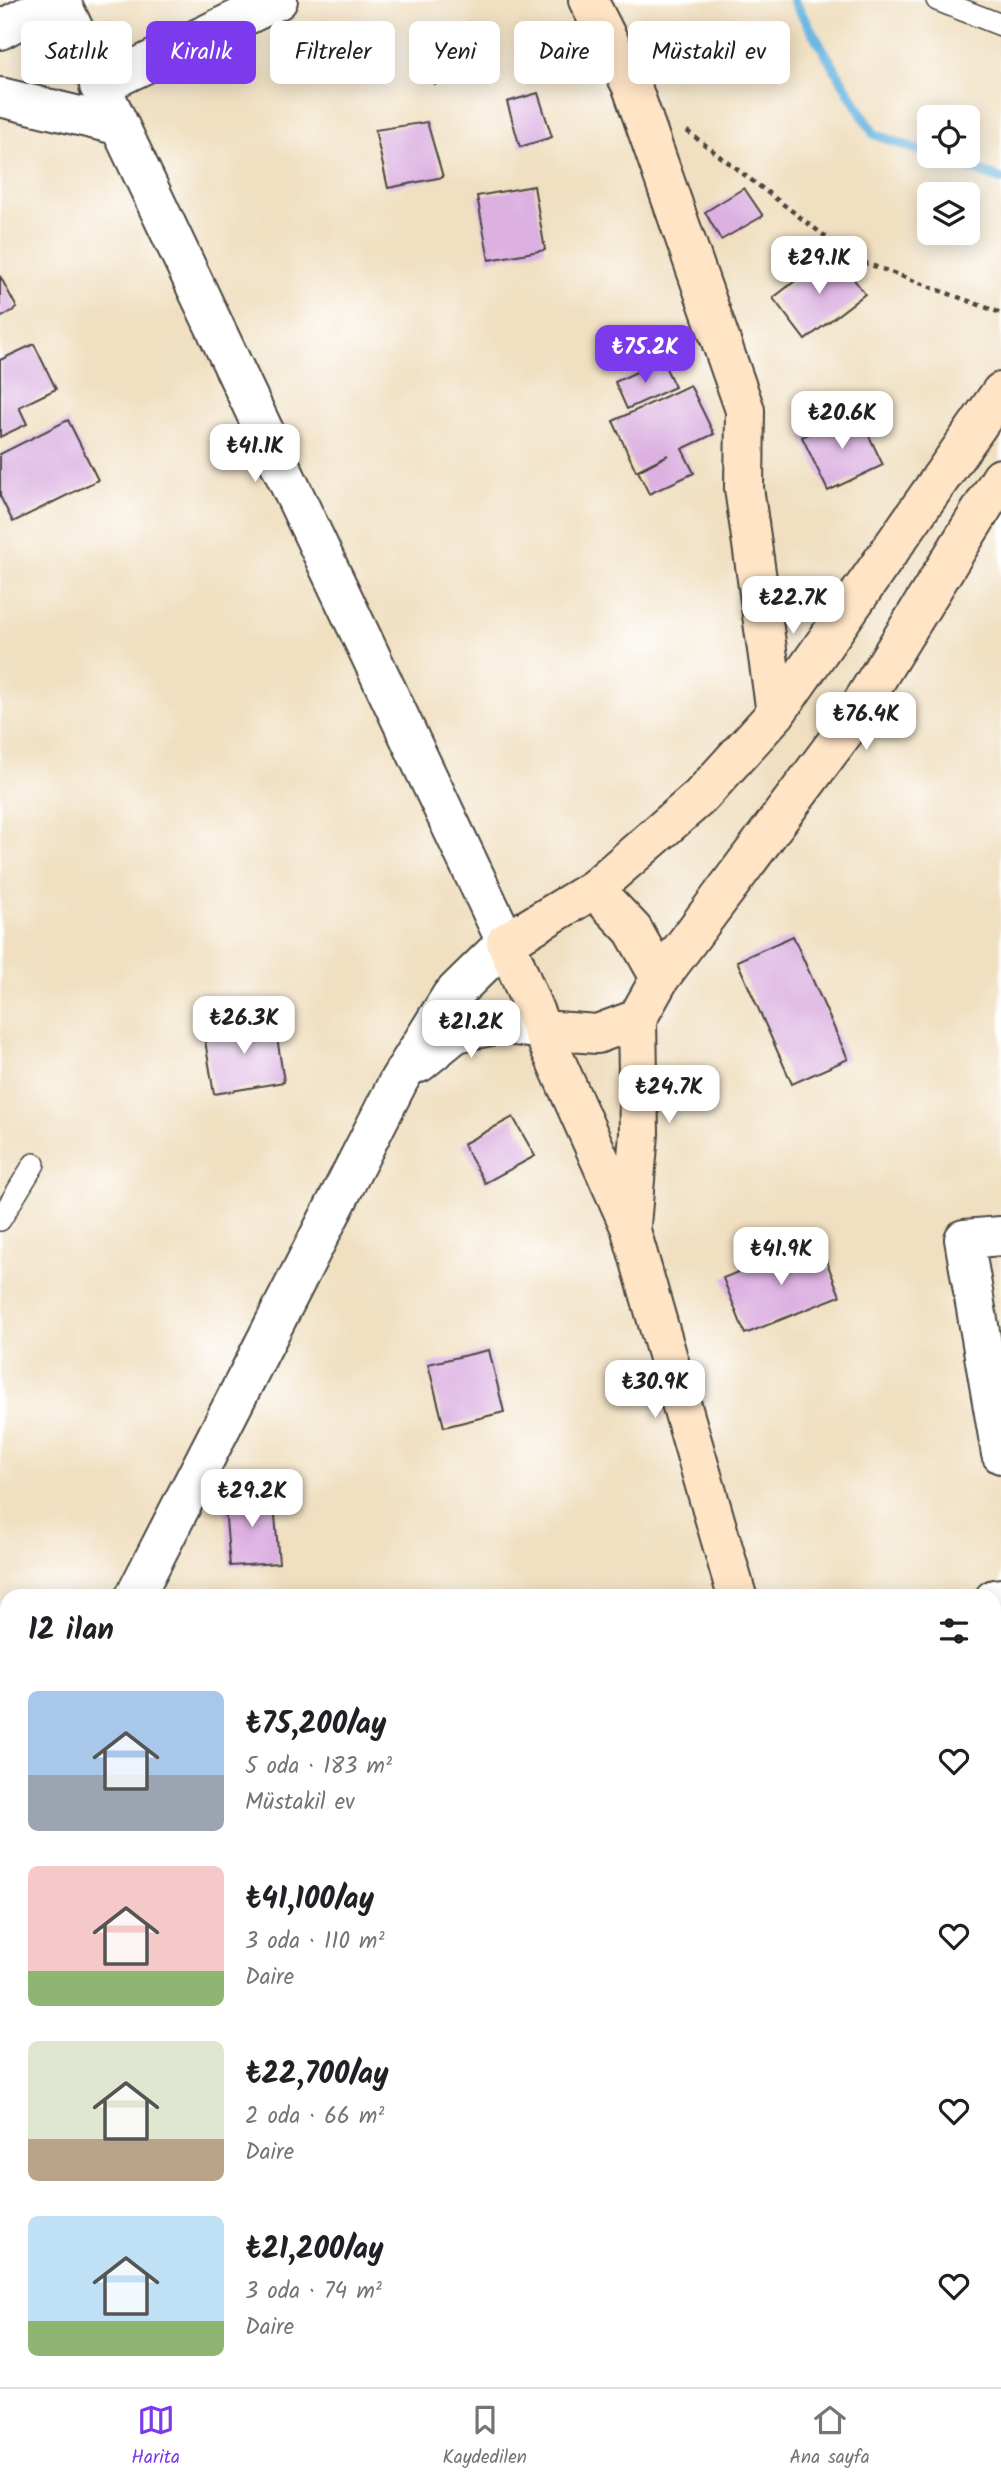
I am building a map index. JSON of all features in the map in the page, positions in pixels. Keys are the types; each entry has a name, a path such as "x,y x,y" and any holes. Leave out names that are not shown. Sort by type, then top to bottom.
{"street":[{"path":"0,30 58,0 506,942 542,1030 631,1227 735,1589"},
{"path":"99,86 278,0"},
{"path":"588,0 632,87 745,410 744,488 776,713"},
{"path":"0,97 117,125"},
{"path":"139,1589 399,1080 451,996 506,942 594,889 700,797 776,713 1001,392"},
{"path":"631,1227 639,1133 637,1019 660,978 844,732 1001,478"},
{"path":"594,889 633,930 660,978"},
{"path":"399,1080 456,1033 501,1024 597,1034 637,1019"},
{"path":"1001,1236 964,1238 1001,1454"}],"lane":[{"path":"937,0 1001,25"},
{"path":"0,1220 34,1164"}],"path":[{"path":"686,129 855,258 1001,313"}],"building":[{"path":"538,93 552,137 520,147 507,102"},
{"path":"427,122 443,177 388,188 375,130"},
{"path":"534,186 545,250 489,260 477,196"},
{"path":"744,188 763,216 721,240 705,212"},
{"path":"833,252 865,294 805,340 773,298"},
{"path":"0,276 17,308 0,318"},
{"path":"34,344 56,389 19,407 27,424 0,437 0,360"},
{"path":"662,360 675,387 627,409 615,382"},
{"path":"690,385 714,434 682,449 694,473 649,494 638,471 668,455 636,471 613,421"},
{"path":"857,411 883,465 828,491 802,437"},
{"path":"68,420 98,480 13,522 0,496 0,454"},
{"path":"793,936 848,1059 792,1084 737,961"},
{"path":"274,1018 284,1082 214,1094 203,1029"},
{"path":"513,1117 535,1156 485,1183 463,1144"},
{"path":"818,1240 840,1296 745,1334 723,1278"},
{"path":"489,1350 504,1412 444,1427 428,1364"},
{"path":"273,1492 279,1563 230,1566 224,1496"}],"waterway":[{"path":"793,0 874,134 917,150"},
{"path":"969,168 1001,179"}]}
